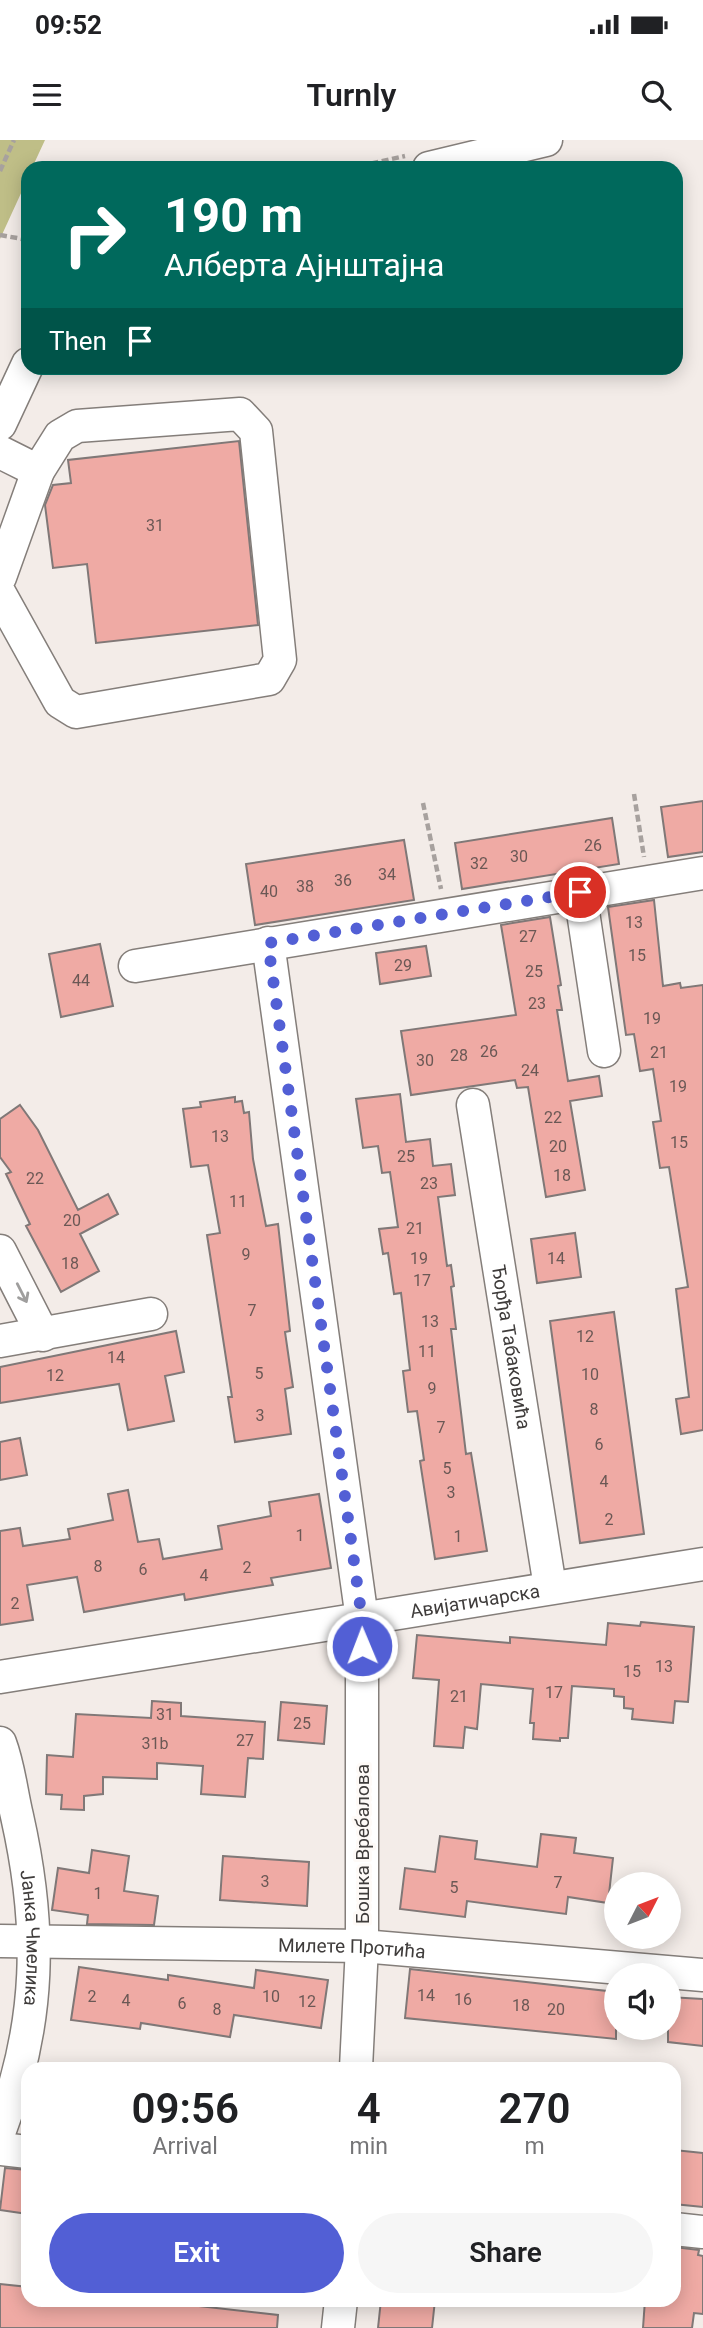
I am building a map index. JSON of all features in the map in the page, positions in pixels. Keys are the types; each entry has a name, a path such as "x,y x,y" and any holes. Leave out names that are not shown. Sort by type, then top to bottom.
{"street":[{"path":"458,161 546,140"},
{"path":"0,424 23,375"},
{"path":"0,577 38,471 60,436 76,426 240,414 256,431 280,660 269,679 76,712 60,702 0,594"},
{"path":"0,452 38,471"},
{"path":"135,966 703,873"},
{"path":"580,892 604,1051"},
{"name":"Бошка Вребалова","path":"268,943 362,1619 362,1945 356,2062"},
{"name":"Ђорђа Табаковића","path":"473,1105 551,1587"},
{"path":"0,1251 43,1335"},
{"path":"0,1341 151,1314"},
{"name":"Авијатичарска","path":"0,1677 703,1564"},
{"name":"Јанка Чмелика","path":"0,1743 8,1764 29,1865 36,1941 33,2005 23,2062"},
{"name":"Милете Протића","path":"0,1941 362,1945 703,1975"},
{"name":"Јанка Чмелика","path":"0,2130 21,2068"},
{"path":"0,2149 21,2151"},
{"path":"681,2230 703,2232"},
{"path":"338,2328 340,2307"}],"path":[{"path":"0,171 14,140"},
{"path":"0,235 21,239"},
{"path":"634,794 648,882"},
{"path":"423,803 446,914"}],"shaded area":[{"path":"0,140 45,140 35,161 21,161 21,193 0,239"}],"building":[{"path":"239,441 258,625 96,643 87,564 53,568 45,505 53,485 71,483 68,460"},
{"path":"703,801 703,852 668,857 661,807"},
{"path":"612,818 619,864 462,889 455,843"},
{"path":"404,840 414,900 255,925 246,864"},
{"path":"654,900 663,986 680,983 681,988 703,985 703,1430 681,1434 676,1399 689,1397 676,1289 688,1287 669,1167 660,1168 653,1122 661,1121 653,1069 640,1071 634,1034 626,1035 608,907"},
{"path":"550,917 561,985 558,986 562,1010 557,1010 568,1081 599,1076 602,1096 570,1101 585,1190 546,1197 528,1087 517,1088 515,1080 411,1095 401,1031 516,1015 501,925"},
{"path":"100,944 113,1006 61,1017 49,954"},
{"path":"426,946 431,976 380,984 376,953"},
{"path":"400,1094 406,1142 430,1139 433,1166 451,1164 455,1195 438,1197 447,1266 451,1265 454,1286 451,1287 456,1329 451,1329 466,1454 471,1453 487,1551 435,1559 420,1461 424,1460 417,1411 408,1412 403,1371 410,1370 401,1293 394,1294 388,1253 383,1254 379,1229 398,1227 390,1172 382,1173 378,1146 363,1148 356,1099"},
{"path":"235,1097 235,1102 242,1101 244,1113 249,1112 253,1159 266,1226 278,1224 290,1331 285,1332 293,1387 285,1389 291,1434 235,1442 228,1397 232,1397 207,1235 220,1233 208,1165 191,1167 183,1109 201,1107 200,1102"},
{"path":"20,1105 38,1130 78,1210 108,1194 118,1214 80,1234 99,1271 61,1292 26,1226 30,1224 6,1174 11,1172 0,1157 0,1119"},
{"path":"575,1233 581,1277 537,1283 531,1239"},
{"path":"614,1312 644,1534 580,1543 550,1321"},
{"path":"176,1331 184,1372 165,1376 174,1421 128,1430 119,1384 0,1403 0,1367"},
{"path":"20,1438 27,1475 0,1480 0,1442"},
{"path":"128,1490 138,1542 159,1539 163,1559 222,1549 218,1526 271,1516 269,1502 319,1494 331,1568 271,1578 273,1585 185,1600 184,1594 84,1612 77,1577 27,1585 33,1620 0,1625 0,1531 20,1528 23,1546 70,1539 68,1529 113,1520 108,1494"},
{"path":"641,1622 694,1627 688,1702 675,1701 673,1723 632,1719 633,1709 624,1708 624,1697 614,1696 614,1689 572,1686 568,1738 560,1738 560,1741 533,1739 534,1723 530,1723 533,1689 481,1684 477,1729 465,1727 463,1748 434,1746 439,1680 413,1678 417,1635 510,1643 510,1637 606,1645 608,1623 640,1626"},
{"path":"152,1701 181,1703 181,1716 265,1722 263,1759 248,1758 245,1797 201,1794 203,1766 157,1763 157,1779 103,1777 103,1794 84,1796 84,1810 61,1809 62,1795 46,1794 47,1755 73,1757 76,1714 151,1718"},
{"path":"281,1702 327,1706 324,1744 278,1740"},
{"path":"541,1834 576,1838 574,1853 613,1858 611,1872 604,1872 604,1902 568,1897 566,1914 467,1901 465,1917 400,1909 405,1868 435,1872 440,1836 477,1841 475,1859 537,1867"},
{"path":"92,1850 129,1856 124,1891 158,1896 154,1925 87,1924 88,1915 52,1910 58,1868 89,1873"},
{"path":"223,1856 309,1862 307,1906 220,1900"},
{"path":"79,1967 168,1980 168,1975 254,1988 256,1970 328,1980 321,2028 234,2015 230,2037 141,2023 140,2029 71,2020"},
{"path":"410,1969 604,1991 604,2038 405,2018"},
{"path":"681,1998 703,1999 703,2046 668,2042 681,2040"},
{"path":"681,2151 703,2153 703,2207 681,2205"},
{"path":"5,2168 21,2169 21,2213 0,2210"},
{"path":"681,2248 699,2250 698,2255 703,2256 703,2314 694,2313 692,2328 643,2328 644,2307 681,2307"},
{"path":"0,2284 21,2286 21,2307 208,2307 278,2315 277,2328 0,2328"},
{"path":"380,2307 434,2307 432,2328 378,2328"}],"route":[{"path":"362,1646 362,1619 268,943 580,892"}]}
